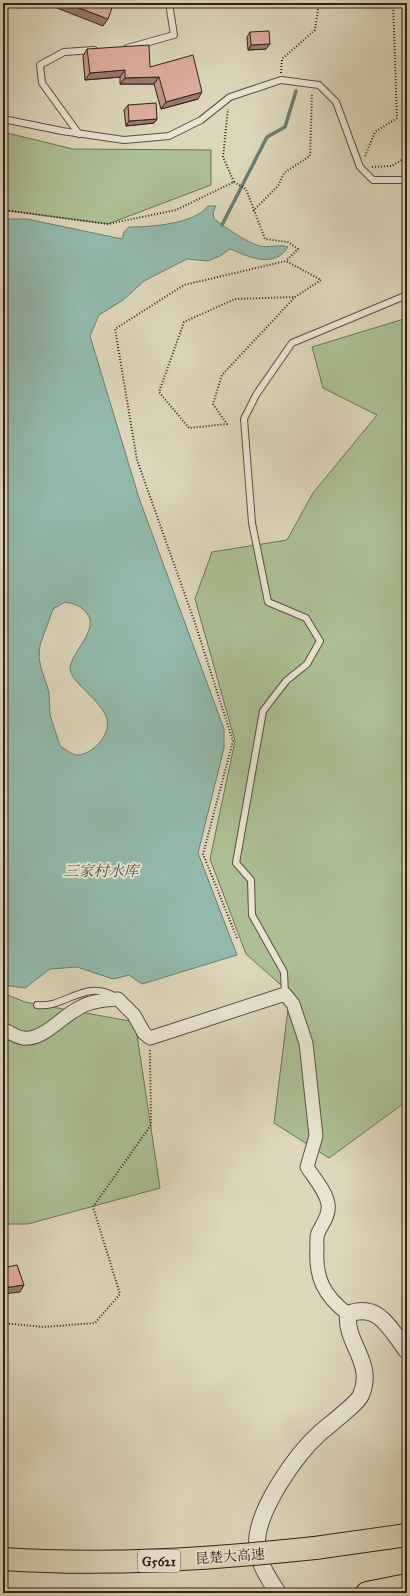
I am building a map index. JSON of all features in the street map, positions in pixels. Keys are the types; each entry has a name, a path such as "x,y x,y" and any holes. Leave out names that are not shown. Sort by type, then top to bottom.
{"highway":[{"name":"昆楚大高速","path":"3,1559 87,1562 157,1561 239,1556 315,1548 407,1535"},
{"path":"367,1593 407,1585"}],"street":[{"path":"3,1029 17,1037 36,1037 55,1026 79,1007 100,1000 118,999 134,1016 144,1033 150,1038 285,994 293,1004 306,1043 316,1136 307,1167 323,1192 328,1205 326,1217 317,1234 316,1262 323,1288 337,1306 348,1314"},
{"path":"348,1314 356,1311 368,1310 380,1316 407,1351"},
{"path":"278,1593 261,1565 257,1546 259,1528 267,1505 291,1468 316,1437 361,1397 366,1383 365,1369 347,1323 348,1314"}],"lane":[{"path":"124,49 174,34 169,3"},
{"path":"79,134 42,83 40,64 64,52 102,50"},
{"path":"3,119 79,134 124,140 169,136 201,120 230,97 281,80 319,85 336,102 360,167 373,180 407,180"},
{"path":"285,994 284,972 252,915 251,880 236,864 263,711 286,681 307,664 320,641 306,618 268,602 252,523 244,419 256,396 292,343 407,295"},
{"path":"37,1005 53,1005 70,996 96,990 110,994 118,999"}],"path":[{"path":"281,80 282,59 315,30 319,3"},
{"path":"393,3 397,118 375,132 360,167 390,166 407,157"},
{"path":"253,211 278,186 284,173 310,156 312,84"},
{"path":"230,97 223,156 234,182 246,188 253,211 265,239 288,242 298,249 286,261 184,284 115,329 137,460 194,620 233,741 203,854 237,938"},
{"path":"3,210 108,224 176,210 234,182"},
{"path":"286,261 322,280 295,297 222,375 213,404 227,424 189,428 159,392 184,322 235,299 295,297"},
{"path":"3,1323 43,1327 95,1323 120,1294 93,1207 151,1125 150,1038"}],"green space":[{"path":"3,132 73,149 211,150 211,185 108,224 3,210"},
{"path":"407,318 407,1101 329,1158 274,1123 290,993 246,954 210,859 235,741 195,599 212,552 287,540 313,493 377,415 323,388 312,347"},
{"path":"3,993 25,1002 135,1022 160,1188 28,1224 3,1224"}],"water":[{"name":"三家村水库","path":"208,206 216,206 213,212 214,219 242,238 260,246 288,247 276,258 269,259 253,258 230,249 220,256 208,261 187,259 144,281 123,300 99,315 90,336 139,498 224,729 224,748 198,853 237,955 142,984 129,975 113,979 77,967 50,969 25,988 3,985 3,219 27,219 122,239 124,232 129,227 160,225 183,221 202,212","holes":["65,602 83,609 88,615 90,621 90,628 72,661 70,668 71,673 99,705 107,719 106,731 99,743 89,752 77,755 70,753 60,746 50,715 49,692 39,657 40,645 53,609"]}],"building":[{"path":"66,3 107,3 113,5 108,19"},
{"path":"269,31 270,44 251,45 250,32"},
{"path":"149,45 150,67 193,55 202,92 166,102 159,77 125,78 125,70 90,73 87,49"},
{"path":"156,103 157,119 129,121 128,105"},
{"path":"17,1265 24,1285 3,1288 3,1268"}],"waterway":[{"path":"222,225 267,137 285,127 296,91"}]}
